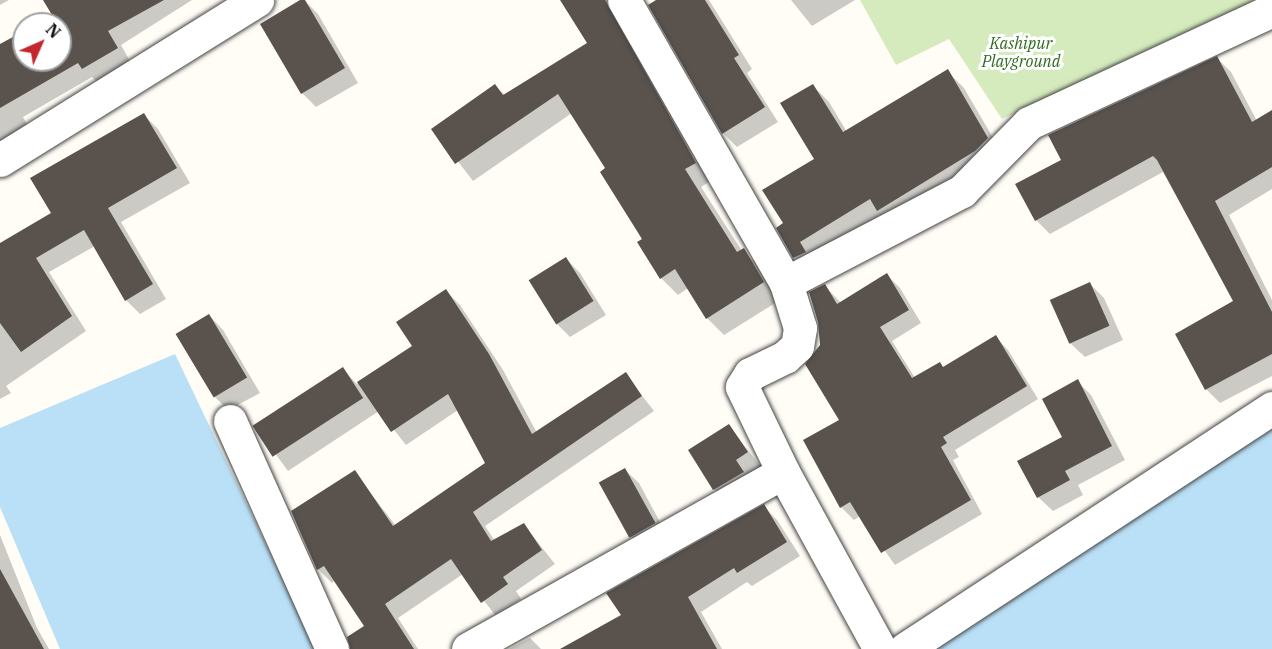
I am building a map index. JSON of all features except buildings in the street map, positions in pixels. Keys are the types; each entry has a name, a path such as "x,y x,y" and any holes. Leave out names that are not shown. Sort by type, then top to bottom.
{"street":[{"path":"0,160 257,0"},
{"path":"624,0 786,283 800,328 797,346 785,357 750,374 742,387 783,472 880,649"},
{"path":"786,283 962,191 1029,123 1272,10"},
{"path":"905,649 1272,408"},
{"path":"230,421 332,649"},
{"path":"468,649 783,472"}],"green space":[{"name":"Kashipur Playground","path":"860,0 1262,0 1002,119 949,39 896,65"}],"water":[{"path":"175,354 316,649 60,649 0,507 0,428"},
{"path":"1272,426 1272,649 921,649"}]}
